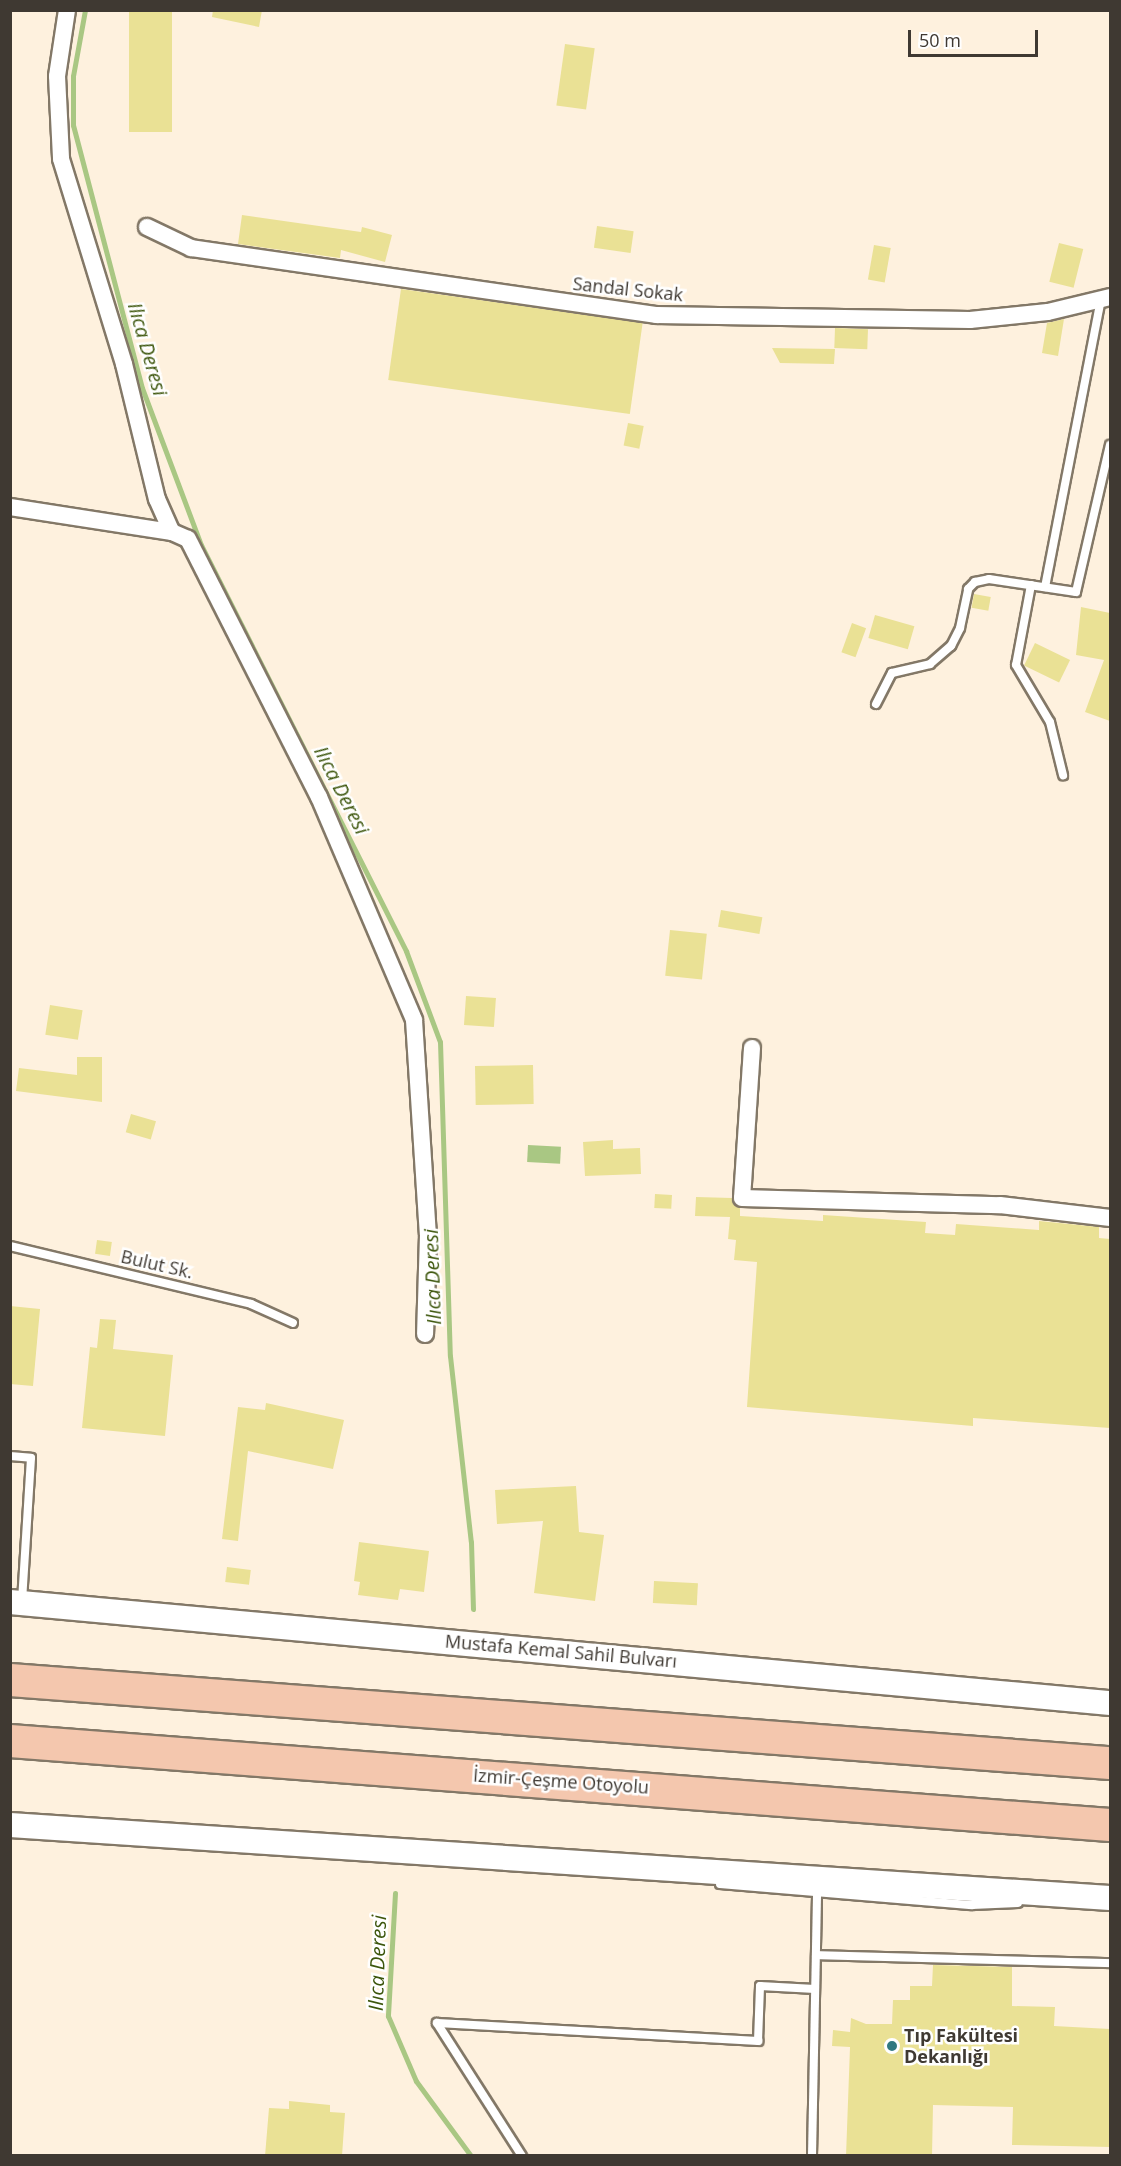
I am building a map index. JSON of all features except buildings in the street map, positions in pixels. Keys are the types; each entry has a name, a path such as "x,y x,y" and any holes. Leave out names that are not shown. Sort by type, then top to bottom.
{"highway":[{"path":"10,1680 1110,1763"},
{"name":"İzmir-Çeşme Otoyolu","path":"10,1741 1110,1825"}],"street":[{"path":"68,10 57,76 62,159 124,364 157,499 172,532"},
{"name":"Sandal Sokak","path":"147,227 191,248 656,315 970,320 1048,312 1106,298"},
{"path":"10,507 172,532 188,539 319,797 414,1020 428,1235 425,1334"},
{"path":"752,1048 742,1198 1000,1205 1110,1218"},
{"name":"Mustafa Kemal Sahil Bulvarı","path":"16,1603 1110,1703"},
{"path":"10,1825 605,1862 817,1885 1106,1898"}],"lane":[{"path":"1045,587 1106,298"},
{"path":"876,704 892,673 930,664 951,646 960,628 968,589 975,582 989,579 1076,592 1110,445"},
{"path":"1031,585 1016,665 1050,722 1063,775"},
{"name":"Bulut Sk.","path":"10,1246 251,1304 293,1323"},
{"path":"10,1456 32,1458 16,1603"},
{"path":"605,1862 680,1881"},
{"path":"714,1884 817,1885 812,2156"},
{"path":"816,1955 1110,1963"},
{"path":"522,2156 437,2023 758,2041 760,1986 815,1989"}],"shaded area":[{"path":"528,1145 561,1147 560,1164 527,1162"}],"waterway":[{"name":"Ilıca Deresi","path":"85,10 73,76 73,125 142,388 201,545 406,951 440,1042 450,1356 471,1542 473,1609"},
{"name":"Ilıca Deresi","path":"395,1893 388,2016 416,2081 471,2156"}],"place":[{"name":"Tıp Fakültesi Dekanlığı","path":"892,2046"}]}
